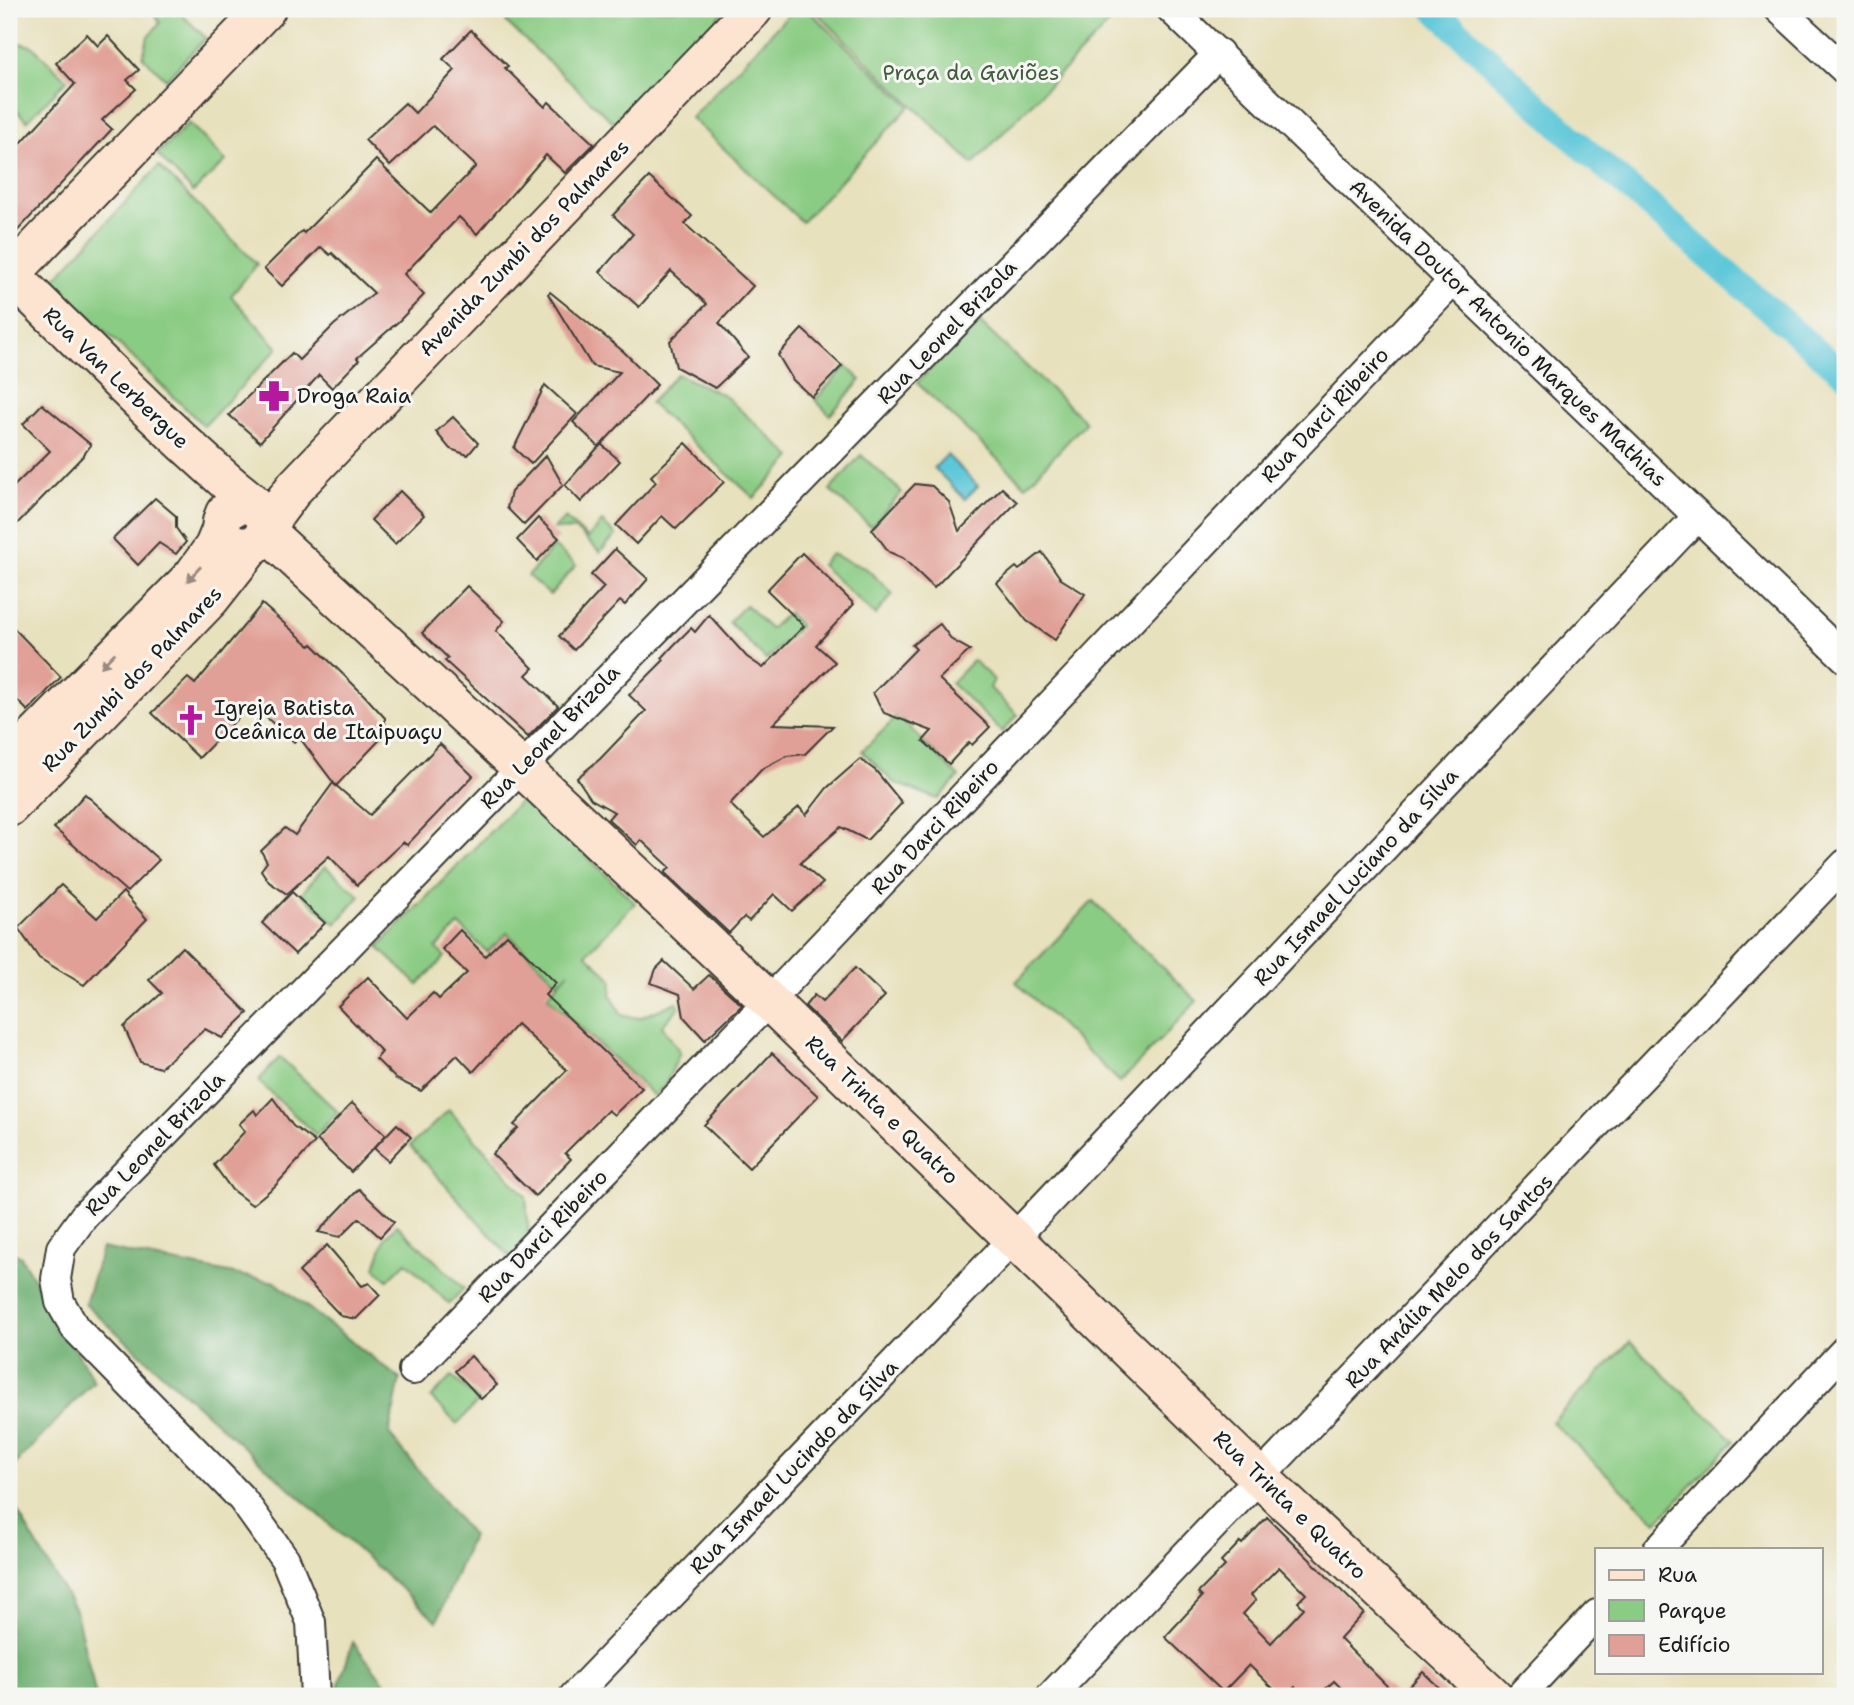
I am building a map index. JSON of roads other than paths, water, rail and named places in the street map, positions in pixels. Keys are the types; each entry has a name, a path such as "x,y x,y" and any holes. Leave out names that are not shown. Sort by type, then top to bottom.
{"street":[{"path":"9,274 266,9"},
{"name":"Avenida Zumbi dos Palmares","path":"248,524 295,487 753,9"},
{"name":"Avenida Doutor Antonio Marques Mathias","path":"1171,9 1845,658"},
{"path":"1779,9 1845,70"},
{"name":"Rua Leonel Brizola","path":"315,1696 311,1622 285,1559 242,1499 75,1328 60,1302 56,1279 61,1248 84,1216 1219,53"},
{"name":"Rua Van Lerbergue","path":"9,274 194,453 248,524"},
{"name":"Rua Darci Ribeiro","path":"413,1370 769,1001 1454,280"},
{"name":"Rua Ismael Luciano da Silva","path":"1014,1238 1697,517"},
{"name":"Rua Trinta e Quatro","path":"248,524 521,767 769,1001 1261,1479 1493,1696"},
{"name":"Rua Zumbi dos Palmares","path":"9,763 193,576 214,547 248,524"},
{"name":"Rua Zumbi dos Palmares","path":"9,807 225,583 248,524"},
{"name":"Rua Anália Melo dos Santos","path":"1051,1696 1261,1479 1845,864"},
{"name":"Rua Ismael Lucindo da Silva","path":"574,1696 1014,1238"},
{"path":"1659,1548 1845,1350"},
{"path":"1520,1696 1595,1616"}],"water":[{"path":"947,455 978,486 965,499 934,468"}],"waterway":[{"path":"1434,9 1581,146 1845,374"}],"place":[{"name":"Droga Raia","path":"274,396"},
{"name":"Igreja Batista Oceânica de Itaipuaçu","path":"191,720"}],"park label":[{"name":"Praça da Gaviões","path":"971,73"}]}
